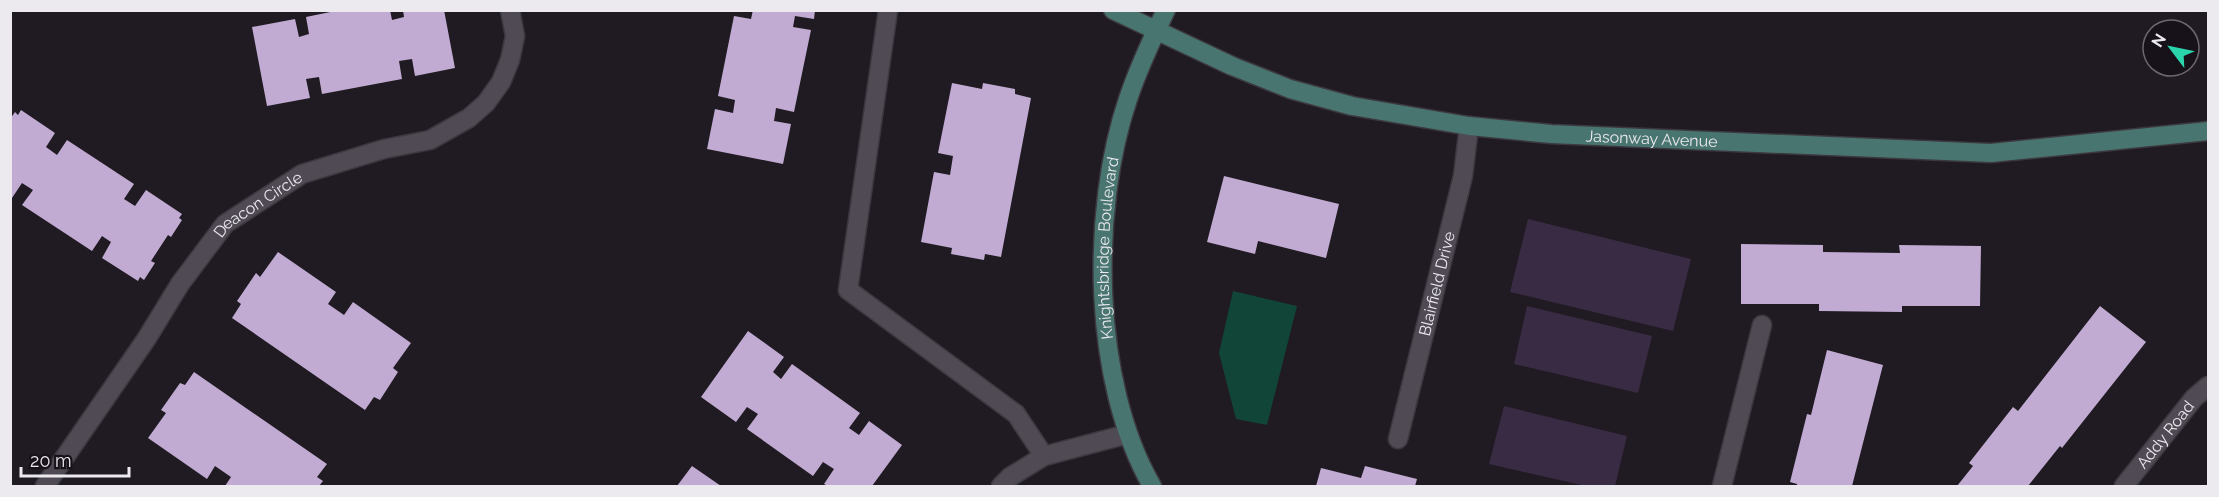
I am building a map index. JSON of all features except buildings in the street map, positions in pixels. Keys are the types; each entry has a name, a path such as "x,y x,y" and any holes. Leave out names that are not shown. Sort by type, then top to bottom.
{"street":[{"name":"Deacon Circle","path":"45,486 147,338 180,284 225,224 302,174 384,149 429,140 470,118 501,82 510,60 515,36 510,10"},
{"path":"888,10 848,290 1016,414 1044,456"},
{"name":"Jasonway Avenue","path":"1113,10 1155,32 1290,89 1352,106 1469,126 1551,134 1991,153 2208,131"},
{"name":"Knightsbridge Boulevard","path":"1152,486 1128,434 1113,378 1105,324 1102,270 1112,165 1128,100 1166,10"},
{"name":"Blairfield Drive","path":"1398,439 1463,177 1469,126"},
{"path":"1722,486 1762,325"},
{"name":"Addy Road","path":"2124,486 2194,398 2208,386"},
{"path":"1001,486 1010,477 1044,456 1128,434"}],"shaded area":[{"path":"1528,219 1691,259 1673,331 1510,292"},
{"path":"1233,291 1297,306 1267,425 1236,419 1219,353"},
{"path":"1527,306 1652,336 1638,393 1514,364"},
{"path":"1504,406 1627,436 1615,486 1586,486 1489,464"}]}
